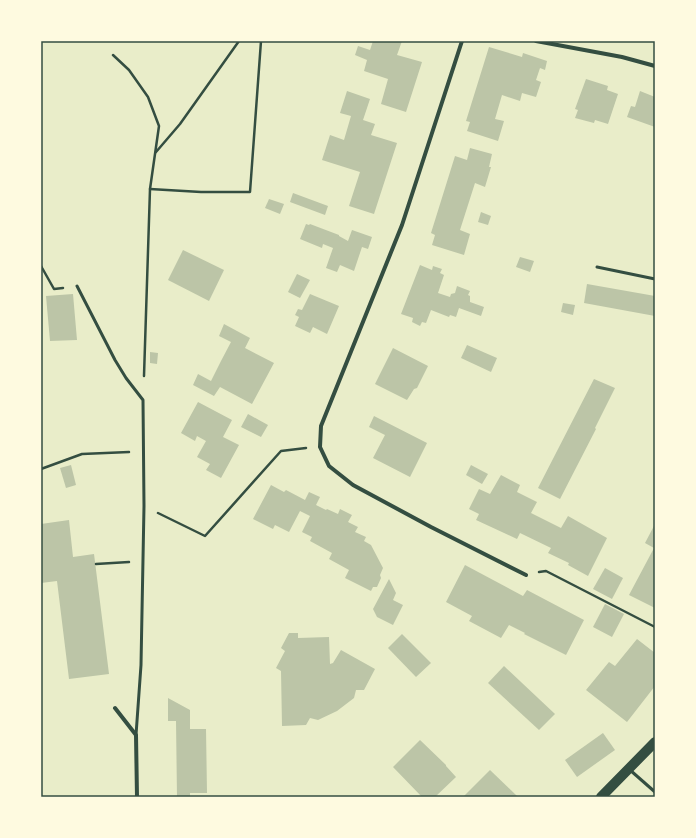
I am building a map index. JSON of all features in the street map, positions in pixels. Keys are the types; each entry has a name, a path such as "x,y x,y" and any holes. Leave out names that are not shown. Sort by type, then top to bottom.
{"main road":[{"path":"601,797 655,742"}],"street":[{"path":"462,41 402,225 321,426 320,447 329,466 353,484 431,527 526,575"},
{"path":"536,41 622,56 655,66"},
{"path":"115,708 136,735 137,797"}],"lane":[{"path":"597,267 655,279"},
{"path":"77,286 115,360 126,378 143,400 144,506 141,665 136,735"},
{"path":"628,769 655,792"}],"path":[{"path":"156,153 180,124 239,41"},
{"path":"150,189 201,192 250,192 260,41"},
{"path":"113,55 129,70 148,97 159,126 150,189 143,400"},
{"path":"41,266 51,284"},
{"path":"144,506 205,536 281,451 320,447"},
{"path":"41,469 82,454 144,452"},
{"path":"96,564 143,561"},
{"path":"526,575 546,571 655,627"}],"building":[{"path":"373,41 402,41 397,55 422,62 406,112 381,104 388,79 364,71 367,60 355,55 358,46 370,50"},
{"path":"489,47 522,57 523,53 547,61 545,70 540,68 536,80 541,82 536,97 522,93 520,101 502,95 495,119 504,121 498,141 467,131 470,122 466,121"},
{"path":"586,79 608,86 607,90 618,94 608,124 595,120 594,123 575,118 578,110 575,109"},
{"path":"347,91 370,99 363,120 375,124 371,135 397,143 374,214 349,206 360,172 322,160 330,135 344,140 351,116 340,113"},
{"path":"640,91 655,97 655,127 627,117 631,106 635,107"},
{"path":"470,148 492,154 489,167 491,167 485,187 475,183 460,230 470,234 464,255 432,245 435,235 431,233 455,156 467,160"},
{"path":"293,193 328,206 325,215 290,202"},
{"path":"269,199 284,204 280,214 265,208"},
{"path":"481,212 491,216 488,225 478,222"},
{"path":"306,224 310,224 339,235 348,241 352,230 372,237 368,249 362,247 354,271 340,265 337,272 326,268 333,248 323,244 322,248 300,239"},
{"path":"183,250 224,270 209,301 168,280"},
{"path":"520,257 534,261 530,272 516,267"},
{"path":"420,265 432,270 433,266 442,269 440,273 444,275 438,293 450,297 451,294 455,293 457,286 470,291 468,295 470,296 470,302 484,307 481,316 459,308 456,317 450,315 449,317 431,310 426,323 422,322 420,326 412,322 413,318 401,314"},
{"path":"297,274 310,280 300,298 288,292"},
{"path":"587,284 655,296 655,316 584,303"},
{"path":"73,294 77,340 50,341 46,296"},
{"path":"310,294 339,306 327,334 313,327 310,333 295,326 299,317 295,315 298,309 302,310"},
{"path":"563,303 575,305 573,315 561,312"},
{"path":"224,324 250,338 245,348 274,363 252,404 220,387 214,396 193,385 198,374 211,381 231,342 219,336"},
{"path":"467,345 497,358 491,372 461,358"},
{"path":"393,348 428,366 417,388 414,389 407,400 375,384"},
{"path":"150,352 158,353 157,364 150,363"},
{"path":"594,379 615,388 560,499 538,488"},
{"path":"198,402 232,420 223,437 239,445 221,478 206,470 210,464 197,457 206,441 197,436 195,441 181,433"},
{"path":"248,414 268,425 261,437 241,427"},
{"path":"374,416 427,443 410,477 373,458 385,435 369,427"},
{"path":"71,465 76,485 66,488 60,468"},
{"path":"471,465 488,474 482,484 466,475"},
{"path":"501,475 520,485 517,492 537,502 531,513 561,528 568,516 607,538 588,576 568,565 569,563 548,553 551,548 520,533 517,539 476,520 479,514 469,509 479,489 490,494"},
{"path":"271,485 284,492 286,490 305,500 309,492 320,497 316,505 338,514 340,509 352,515 348,522 358,527 355,532 366,537 364,541 371,545 383,568 377,587 373,587 371,591 345,578 349,570 329,559 332,553 310,541 312,537 302,532 310,516 300,511 289,532 275,525 273,529 253,519"},
{"path":"69,520 73,557 94,554 109,674 69,679 57,581 41,583 41,524"},
{"path":"655,524 655,608 629,595 654,548 645,543"},
{"path":"465,565 523,596 527,590 584,620 566,655 509,625 501,638 469,621 472,616 446,602"},
{"path":"605,568 623,578 612,599 593,589"},
{"path":"389,579 396,593 393,600 403,605 393,625 377,617 373,609"},
{"path":"605,604 624,614 612,637 593,627"},
{"path":"289,633 298,633 298,638 329,637 330,664 333,663 341,650 375,669 364,690 356,690 354,698 337,711 318,720 310,718 306,725 282,726 281,671 276,668 285,651 281,648"},
{"path":"402,634 431,663 416,677 388,648"},
{"path":"637,639 655,653 655,686 627,722 586,690 609,662 615,666"},
{"path":"504,666 555,714 539,730 488,683"},
{"path":"168,698 190,710 190,729 206,729 207,793 190,793 190,797 177,797 176,721 168,721"},
{"path":"603,733 615,750 577,777 565,760"},
{"path":"420,740 446,765 456,777 435,797 422,797 393,767"},
{"path":"490,770 517,796 463,797"}]}
